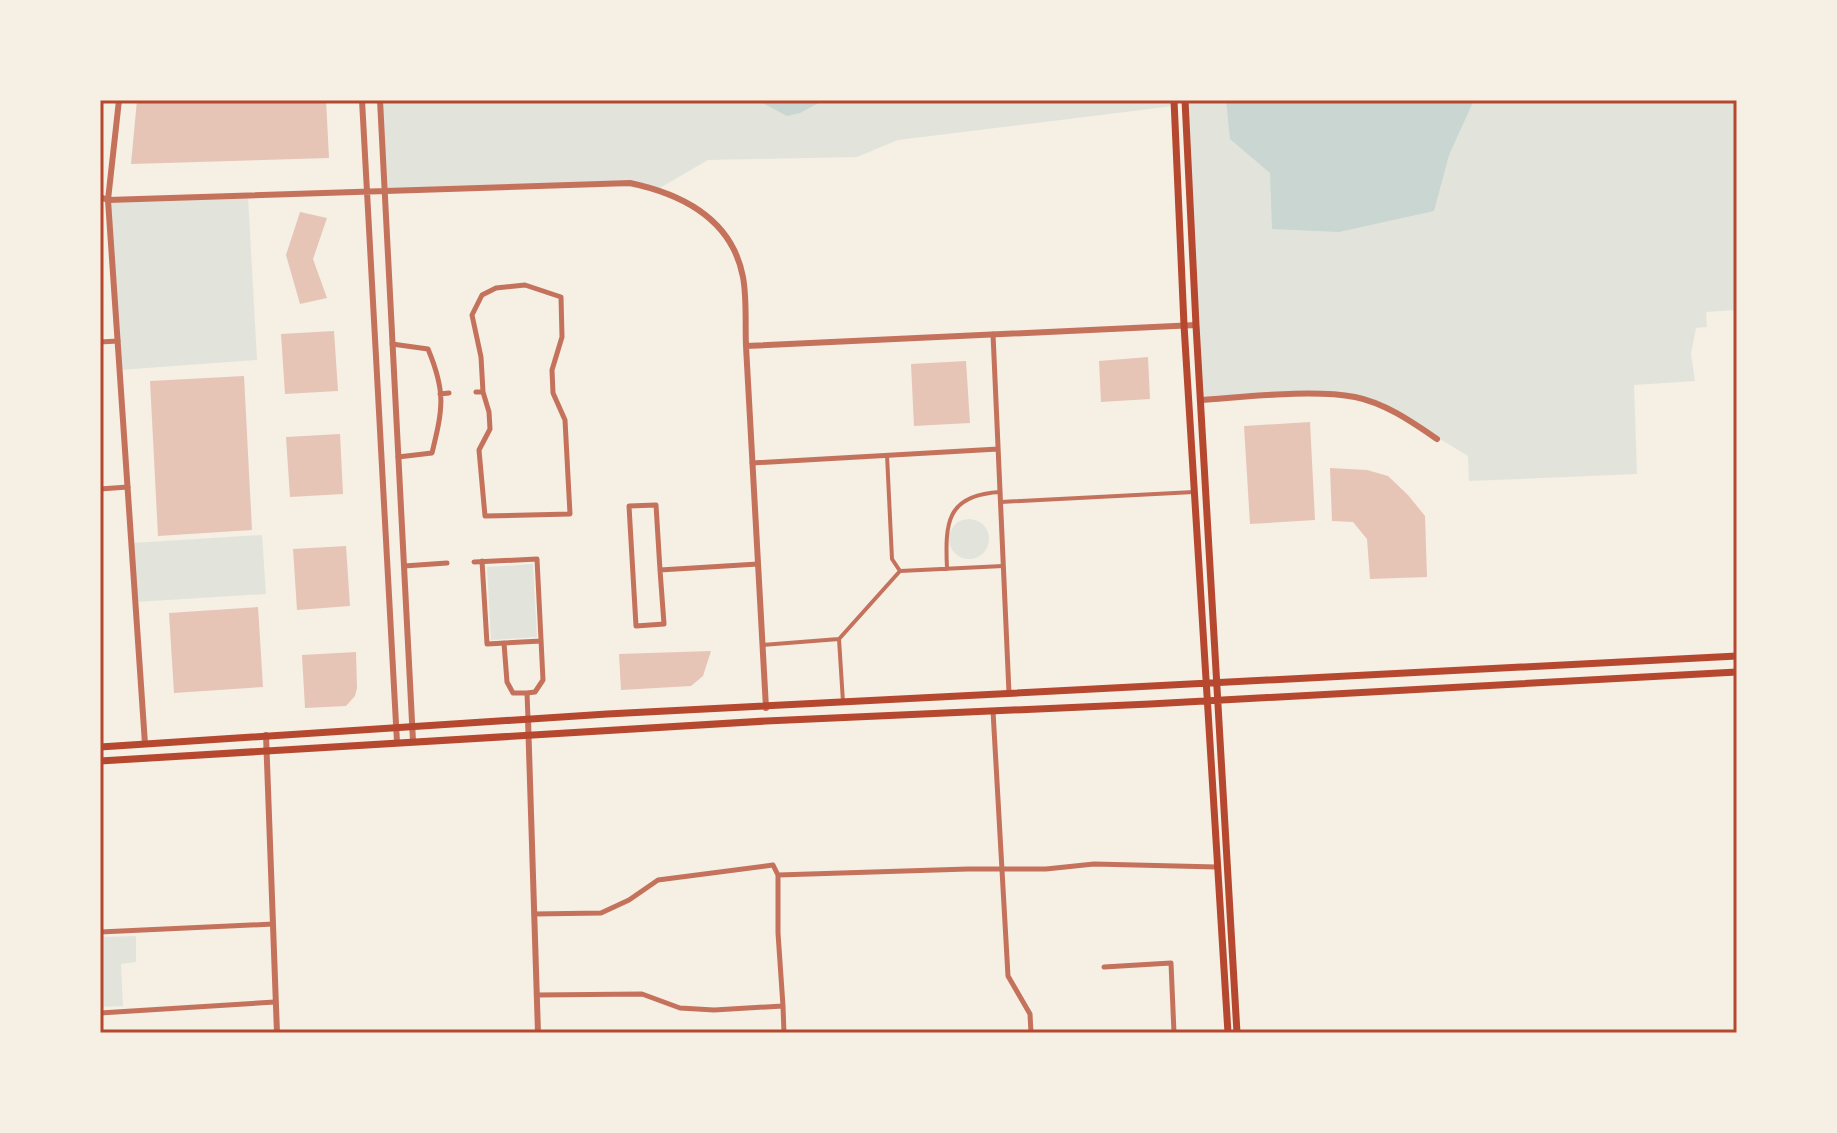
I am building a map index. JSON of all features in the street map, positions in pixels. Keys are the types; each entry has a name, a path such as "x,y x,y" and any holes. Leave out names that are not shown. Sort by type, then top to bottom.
{"main road":[{"path":"1174,100 1184,325 1228,1033"},
{"path":"1185,100 1237,1033"},
{"path":"100,747 412,725 1737,656"},
{"path":"100,761 413,741 1737,672"}],"street":[{"path":"119,100 108,200 145,744"},
{"path":"362,100 397,742"},
{"path":"380,100 413,741"},
{"path":"100,197 108,200 385,193 630,183 658,189 703,211 728,237 742,276 766,708"},
{"path":"525,285 561,297 562,337 552,370 553,393 565,420 570,514 485,516 479,450 490,429 480,392 481,357 472,315 482,295 496,288 525,285"},
{"path":"746,346 1196,325"},
{"path":"993,334 1009,694"},
{"path":"100,342 118,341"},
{"path":"392,344 428,349 438,374 443,412 432,453 397,457"},
{"path":"440,394 449,393"},
{"path":"1200,400 1295,395 1354,397 1381,406 1437,439"},
{"path":"752,463 998,449"},
{"path":"887,455 892,559 900,571"},
{"path":"100,489 128,487"},
{"path":"947,569 946,533 952,511 965,500 1000,492"},
{"path":"1001,502 1194,492"},
{"path":"656,505 660,570 664,624 636,626 629,506 656,505"},
{"path":"474,562 537,559 543,680 535,692 513,693 507,682 504,643"},
{"path":"482,561 487,644 541,641"},
{"path":"403,566 447,563"},
{"path":"660,570 758,564"},
{"path":"762,645 839,639 900,571 1003,566"},
{"path":"839,639 843,704"},
{"path":"527,693 538,1033"},
{"path":"993,711 1008,976 1030,1014 1031,1033"},
{"path":"266,735 277,1033"},
{"path":"778,875 1046,869 1094,864 1217,867"},
{"path":"534,914 601,913 629,900 658,880 773,865 778,875 784,1033"},
{"path":"100,932 273,924"},
{"path":"1104,967 1171,963 1174,1033"},
{"path":"537,995 642,994 680,1008 714,1010 783,1006"},
{"path":"100,1013 275,1002"}],"shaded area":[{"path":"380,100 1174,100 1174,106 898,140 857,157 708,160 658,189 584,184 385,193"},
{"path":"757,100 824,100 800,113 787,116"},
{"path":"1186,100 1737,100 1737,310 1706,312 1707,327 1696,328 1691,354 1695,381 1634,385 1637,474 1469,481 1468,456 1410,421 1354,397 1295,395 1200,400"},
{"path":"1226,100 1474,100 1449,155 1434,211 1339,232 1272,229 1270,173 1230,139"},
{"path":"248,196 257,360 120,370 108,200"},
{"path":"969,519 983,525 989,539 983,553 969,559 955,553 949,539 955,525"},
{"path":"262,535 266,594 136,602 132,543"},
{"path":"533,564 537,637 491,640 487,567"},
{"path":"136,936 136,962 121,964 123,1006 100,1007 100,937"}],"building":[{"path":"137,100 326,100 329,158 131,164"},
{"path":"300,212 327,218 313,259 327,298 300,304 286,255"},
{"path":"334,331 338,391 285,394 281,334"},
{"path":"1148,357 1150,399 1101,402 1099,361"},
{"path":"966,361 970,423 914,426 911,364"},
{"path":"244,376 252,530 158,536 150,381"},
{"path":"1310,422 1315,520 1250,524 1244,426"},
{"path":"340,434 343,494 290,497 286,437"},
{"path":"1330,468 1367,470 1388,476 1408,495 1425,516 1427,577 1370,579 1367,539 1353,522 1332,521"},
{"path":"346,546 350,606 297,610 293,549"},
{"path":"258,607 263,687 174,693 169,613"},
{"path":"711,651 703,676 691,686 621,690 619,654"},
{"path":"356,652 357,688 355,696 346,706 305,708 302,655"}]}
